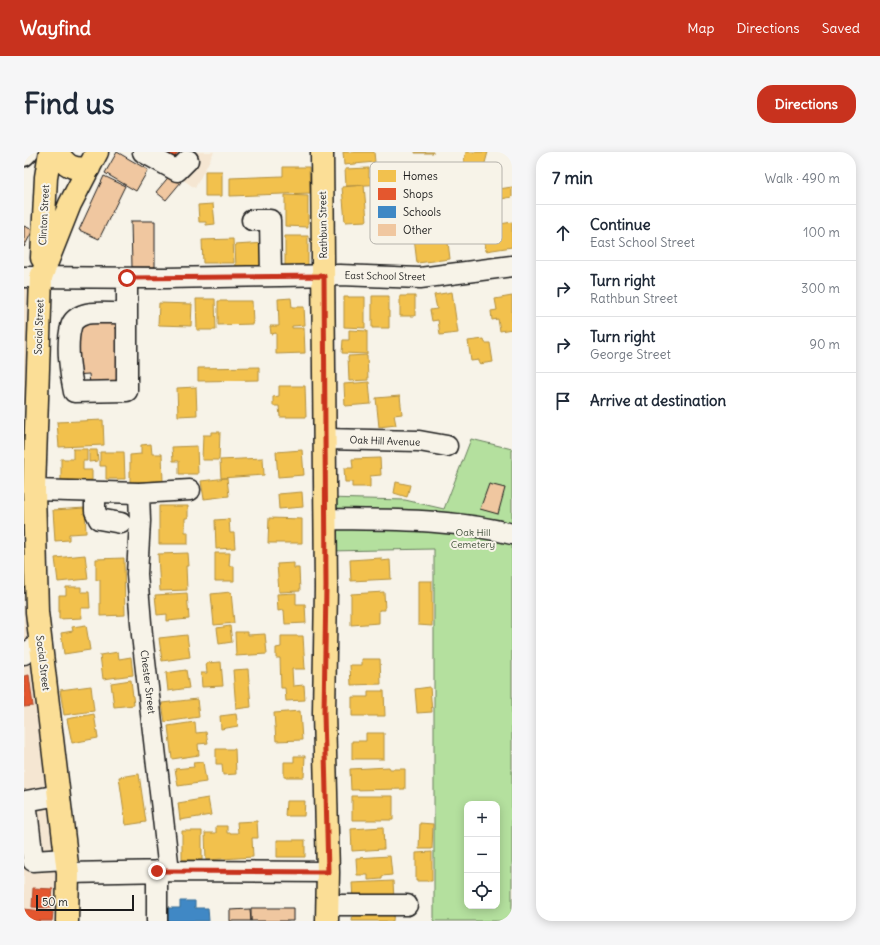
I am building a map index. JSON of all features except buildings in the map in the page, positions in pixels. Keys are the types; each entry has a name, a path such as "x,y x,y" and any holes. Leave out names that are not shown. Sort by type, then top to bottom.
{"main road":[{"name":"Clinton Street","path":"32,277 50,152"},
{"path":"58,152 63,161 72,168 93,160"},
{"name":"Rathbun Street","path":"322,152 325,519 324,713 328,872 327,913"},
{"name":"Social Street","path":"67,921 67,866 59,795 32,649 30,612 30,435 32,277 93,160"}],"street":[{"path":"24,156 28,152"},
{"path":"143,152 177,171 188,160"},
{"path":"252,220 270,220 271,276"},
{"name":"East School Street","path":"32,277 127,278 324,276 420,278 512,266"},
{"path":"126,313 84,314 74,320 70,335 70,373 74,392 127,391 127,278"},
{"name":"Oak Hill Avenue","path":"324,439 419,441 446,446"},
{"path":"31,503 95,492 138,493 190,490"},
{"path":"95,492 95,511 99,519 121,523"},
{"name":"Chester Street","path":"138,493 140,521 138,574 142,635 163,871 157,921"},
{"path":"325,519 438,521 464,524 512,534"},
{"path":"59,795 26,801 33,861 67,866 163,871 328,872"},
{"path":"327,913 407,905"}],"shaded area":[{"path":"142,152 214,152 195,188"},
{"path":"24,274 40,279 34,499 67,921 24,921"}],"green space":[{"name":"Oak Hill Cemetery","path":"471,439 512,449 512,921 434,921 434,549 329,551 326,498 405,500 444,509"}],"route":[{"path":"127,278 324,276 326,586 324,713 328,872 157,871"}]}
